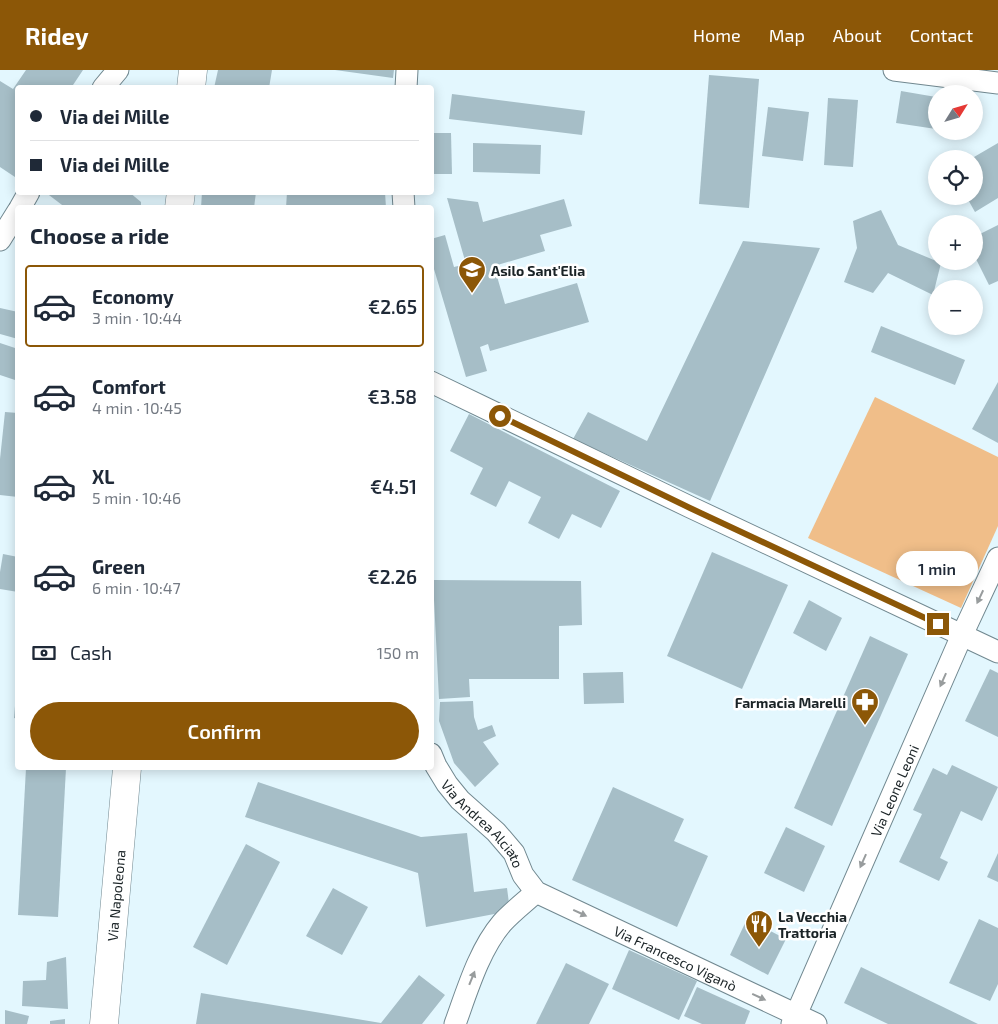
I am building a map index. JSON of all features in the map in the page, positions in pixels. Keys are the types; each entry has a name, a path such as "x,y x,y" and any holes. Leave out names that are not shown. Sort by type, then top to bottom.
{"main road":[{"path":"191,85 193,70"},
{"name":"Via Napoleona","path":"104,1024 127,770"}],"street":[{"path":"105,85 117,70"},
{"path":"406,85 407,70"},
{"path":"894,70 998,83"},
{"path":"0,240 15,216"},
{"path":"434,383 690,508 998,652"},
{"name":"Via Leone Leoni","path":"794,1019 962,635 998,558"},
{"name":"Via Andrea Alciato","path":"434,761 446,784 460,800 496,832 514,853 523,875 536,892"},
{"path":"455,1024 473,975 490,942 502,923 536,892"},
{"name":"Via Francesco Viganò","path":"536,892 794,1019 816,1024"}],"shaded area":[{"path":"875,397 998,457 998,526 961,608 808,538"}],"building":[{"path":"26,70 83,70 73,85 16,85"},
{"path":"218,70 272,70 270,85 215,85"},
{"path":"335,70 394,70 393,78"},
{"path":"709,75 759,79 749,208 699,204"},
{"path":"0,81 13,89 15,86 15,177 0,167"},
{"path":"901,91 928,96 928,128 896,123"},
{"path":"452,94 585,111 582,135 449,119"},
{"path":"828,98 858,100 853,167 824,165"},
{"path":"768,107 809,112 803,161 762,156"},
{"path":"434,133 451,133 452,174 434,174"},
{"path":"473,143 541,145 540,174 473,172"},
{"path":"998,143 998,198 975,212 971,205 983,205 983,152"},
{"path":"49,195 133,195 141,202 141,205 62,205"},
{"path":"202,195 256,195 254,205 201,205"},
{"path":"287,195 385,195 386,205 286,205"},
{"name":"Asilo Sant'Elia","path":"447,198 478,202 483,222 564,199 572,226 540,235 545,251 494,266 505,304 577,283 589,322 490,351 488,344 480,347 487,371 466,377 434,269 434,238 445,235 454,267 466,264"},
{"path":"881,210 898,245 928,258 928,270 939,270 937,280 928,280 928,293 888,273 873,293 844,282 857,248 853,221"},
{"path":"998,225 998,281 989,285 982,270 983,232"},
{"path":"743,241 820,248 710,501 573,439 588,412 647,441"},
{"path":"0,308 15,311 15,338 0,334"},
{"path":"881,326 965,360 955,385 871,352"},
{"path":"0,343 15,348 15,380 0,375"},
{"path":"998,382 998,443 972,429"},
{"path":"5,412 15,413 15,497 0,495 0,459"},
{"path":"469,414 620,491 601,528 572,514 559,539 528,523 541,497 509,481 496,507 470,494 483,468 450,451"},
{"path":"712,552 788,585 742,689 667,656"},
{"path":"3,554 15,556 15,592 0,589"},
{"path":"434,580 581,581 582,625 559,626 559,679 469,679 470,697 439,699"},
{"path":"809,600 842,618 826,651 793,633"},
{"path":"870,636 908,654 832,826 794,808"},
{"path":"990,669 998,673 998,737 965,721"},
{"path":"623,672 624,703 584,704 583,673"},
{"path":"473,701 474,717 478,730 492,725 496,736 483,742 499,764 475,787 454,763 439,721 440,702"},
{"path":"952,765 998,787 982,821 961,811 940,858 948,862 939,881 899,862 922,814 913,810 933,768 947,775"},
{"path":"26,770 66,770 58,917 18,915"},
{"path":"258,782 421,837 467,833 474,892 507,888 510,911 426,927 418,873 245,817"},
{"path":"613,787 684,819 674,841 708,856 677,927 572,880"},
{"path":"786,827 825,846 804,892 764,873"},
{"path":"246,844 280,862 227,965 193,947"},
{"path":"998,853 998,882 987,877"},
{"path":"333,888 368,907 342,955 306,936"},
{"path":"747,919 786,939 768,975 730,955"},
{"path":"979,919 998,928 998,984 990,1001 949,983"},
{"path":"629,950 697,981 679,1020 612,989"},
{"path":"66,957 68,1009 22,1006 23,981 46,980 47,962"},
{"path":"566,963 609,984 589,1024 536,1024"},
{"path":"861,967 978,1024 888,1024 844,1003"},
{"path":"419,975 445,995 422,1024 196,1024 201,993 381,1023"},
{"path":"697,987 750,1011 745,1024 702,1024 684,1016"},
{"path":"5,1010 29,1016 27,1024 5,1024"},
{"path":"65,1019 65,1024 50,1024 50,1021"}],"place":[{"name":"Asilo Sant'Elia","path":"472,294"},
{"name":"Farmacia Marelli","path":"865,726"},
{"name":"La Vecchia Trattoria","path":"759,948"}],"route":[{"path":"500,416 690,508 938,624"}]}
